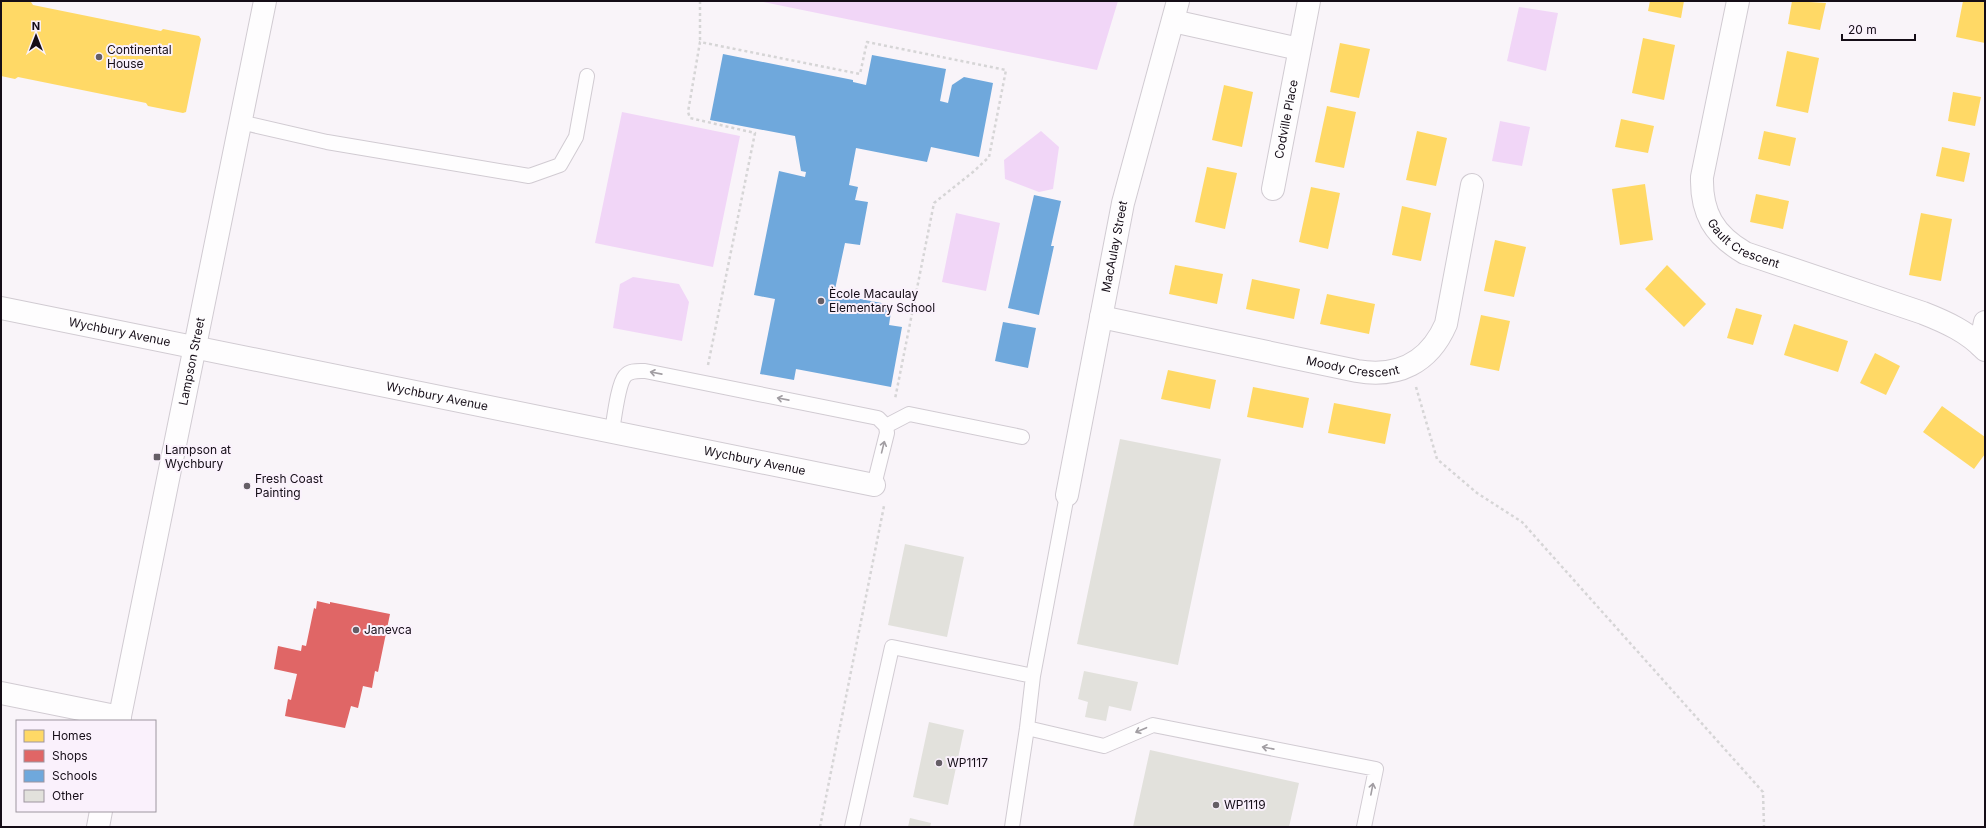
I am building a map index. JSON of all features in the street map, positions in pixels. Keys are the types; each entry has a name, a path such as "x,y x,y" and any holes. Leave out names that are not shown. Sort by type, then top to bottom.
{"street":[{"name":"Lampson Street","path":"120,719 265,1"},
{"name":"Codville Place","path":"1273,189 1309,1"},
{"name":"Gault Crescent","path":"1738,1 1702,177 1702,192 1705,207 1715,227 1731,245 1745,253 1924,312 1946,322 1983,348"},
{"path":"1175,11 1300,49"},
{"name":"MacAulay Street","path":"1067,495 1126,189 1175,11"},
{"name":"Moody Crescent","path":"1101,317 1370,373 1383,373 1409,365 1421,358 1432,348 1446,324 1472,185"},
{"name":"Wychbury Avenue","path":"1,308 874,485"},
{"path":"1983,348 1985,322"},
{"path":"1,693 120,719"},
{"path":"98,827 101,812"}],"lane":[{"path":"240,122 327,142 529,176 560,165 576,137 587,76"},
{"path":"612,431 622,383 625,376 634,371 645,371 878,418 886,426 887,433 874,485"},
{"path":"886,426 909,414 1022,437"},
{"path":"1012,827 1027,728 1033,676 1067,495"},
{"path":"852,827 892,647 1033,676"},
{"path":"1027,728 1104,746 1153,725 1376,769 1364,827"}],"path":[{"path":"700,1 700,42 688,112 690,118 755,133 708,366"},
{"path":"700,42 860,74 867,42 1006,70 989,157 934,204 894,404"},
{"path":"1409,365 1437,459 1477,493 1522,522 1763,792 1764,827"},
{"path":"820,827 885,505 874,485"}],"shaded area":[{"path":"758,1 1118,1 1097,70"},
{"path":"1519,7 1558,13 1546,71 1507,61"},
{"path":"622,112 740,136 713,267 595,243"},
{"path":"1500,121 1530,127 1522,166 1492,161"},
{"path":"1041,131 1059,147 1053,189 1039,192 1005,179 1004,160"},
{"path":"956,213 1000,223 986,291 942,282"},
{"path":"633,277 679,284 689,302 682,341 613,328 620,284"}],"building: Homes":[{"name":"Continental House","path":"1,1 31,2 33,5 161,31 163,29 199,36 201,39 186,112 183,113 148,106 146,103 18,77 15,79 1,76"},
{"path":"1650,1 1684,1 1681,18 1648,11"},
{"path":"1792,1 1826,3 1820,30 1788,24"},
{"path":"1963,1 1985,1 1985,43 1956,37"},
{"path":"1643,38 1675,45 1664,100 1632,93"},
{"path":"1340,43 1370,49 1359,98 1330,92"},
{"path":"1787,51 1819,58 1808,113 1776,106"},
{"path":"1224,85 1253,92 1242,147 1212,140"},
{"path":"1953,92 1981,97 1975,126 1948,121"},
{"path":"1327,106 1356,112 1344,168 1315,162"},
{"path":"1621,119 1654,126 1648,153 1615,147"},
{"path":"1417,131 1447,138 1436,186 1406,180"},
{"path":"1764,131 1796,138 1790,166 1758,159"},
{"path":"1942,147 1970,153 1964,182 1936,176"},
{"path":"1207,167 1237,173 1225,229 1195,222"},
{"path":"1645,184 1653,240 1620,245 1612,189"},
{"path":"1311,187 1340,193 1328,249 1299,242"},
{"path":"1756,194 1789,201 1783,229 1750,222"},
{"path":"1402,206 1431,213 1421,261 1392,255"},
{"path":"1921,213 1952,219 1941,281 1909,275"},
{"path":"1495,240 1526,247 1514,297 1484,291"},
{"path":"1175,265 1223,274 1217,304 1169,294"},
{"path":"1667,265 1706,304 1684,327 1645,289"},
{"path":"1252,279 1300,289 1294,319 1246,309"},
{"path":"1327,294 1375,304 1369,334 1320,324"},
{"path":"1736,308 1762,315 1753,345 1727,338"},
{"path":"1481,315 1510,321 1499,371 1470,365"},
{"path":"1794,324 1848,341 1838,372 1784,355"},
{"path":"1875,353 1900,366 1886,395 1860,383"},
{"path":"1168,370 1216,380 1210,409 1161,399"},
{"path":"1253,387 1309,398 1303,428 1247,417"},
{"path":"1334,403 1391,414 1385,444 1328,433"},
{"path":"1942,406 1985,437 1985,454 1974,469 1923,432"}],"building: Shops":[{"path":"317,601 330,604 330,602 390,614 378,672 375,671 372,688 363,686 358,708 351,706 345,728 285,716 288,699 291,700 297,674 274,669 278,646 301,651 302,645 306,646 314,608 316,609"}],"building: Schools":[{"path":"723,54 853,80 853,82 866,85 872,55 946,69 940,101 948,103 952,85 964,77 993,83 979,157 931,147 927,162 856,148 849,185 858,187 855,200 868,202 860,245 845,243 834,294 892,305 889,325 902,327 891,387 796,369 794,380 760,374 775,299 754,295 779,171 805,177 806,172 801,171 795,136 710,120"},
{"path":"1034,195 1061,201 1051,246 1054,246 1039,315 1008,308"},
{"path":"1003,322 1036,328 1028,368 995,361"}],"building: Other":[{"path":"1120,439 1221,459 1178,665 1077,644"},
{"path":"905,544 964,557 947,637 888,625"},
{"path":"1084,671 1138,682 1131,711 1109,706 1106,721 1085,717 1088,702 1078,699"},
{"name":"WP1117","path":"929,722 964,730 948,805 913,797"},
{"name":"WP1119","path":"1150,750 1299,783 1289,827 1133,827"},
{"path":"910,818 931,823 930,827 908,827"}],"place":[{"name":"Continental House","path":"99,57"},
{"name":"Ècole Macaulay Elementary School","path":"821,301"},
{"name":"Lampson at Wychbury","path":"157,457"},
{"name":"Fresh Coast Painting","path":"247,486"},
{"name":"Janevca","path":"356,630"},
{"name":"WP1117","path":"939,763"},
{"name":"WP1119","path":"1216,805"}]}
